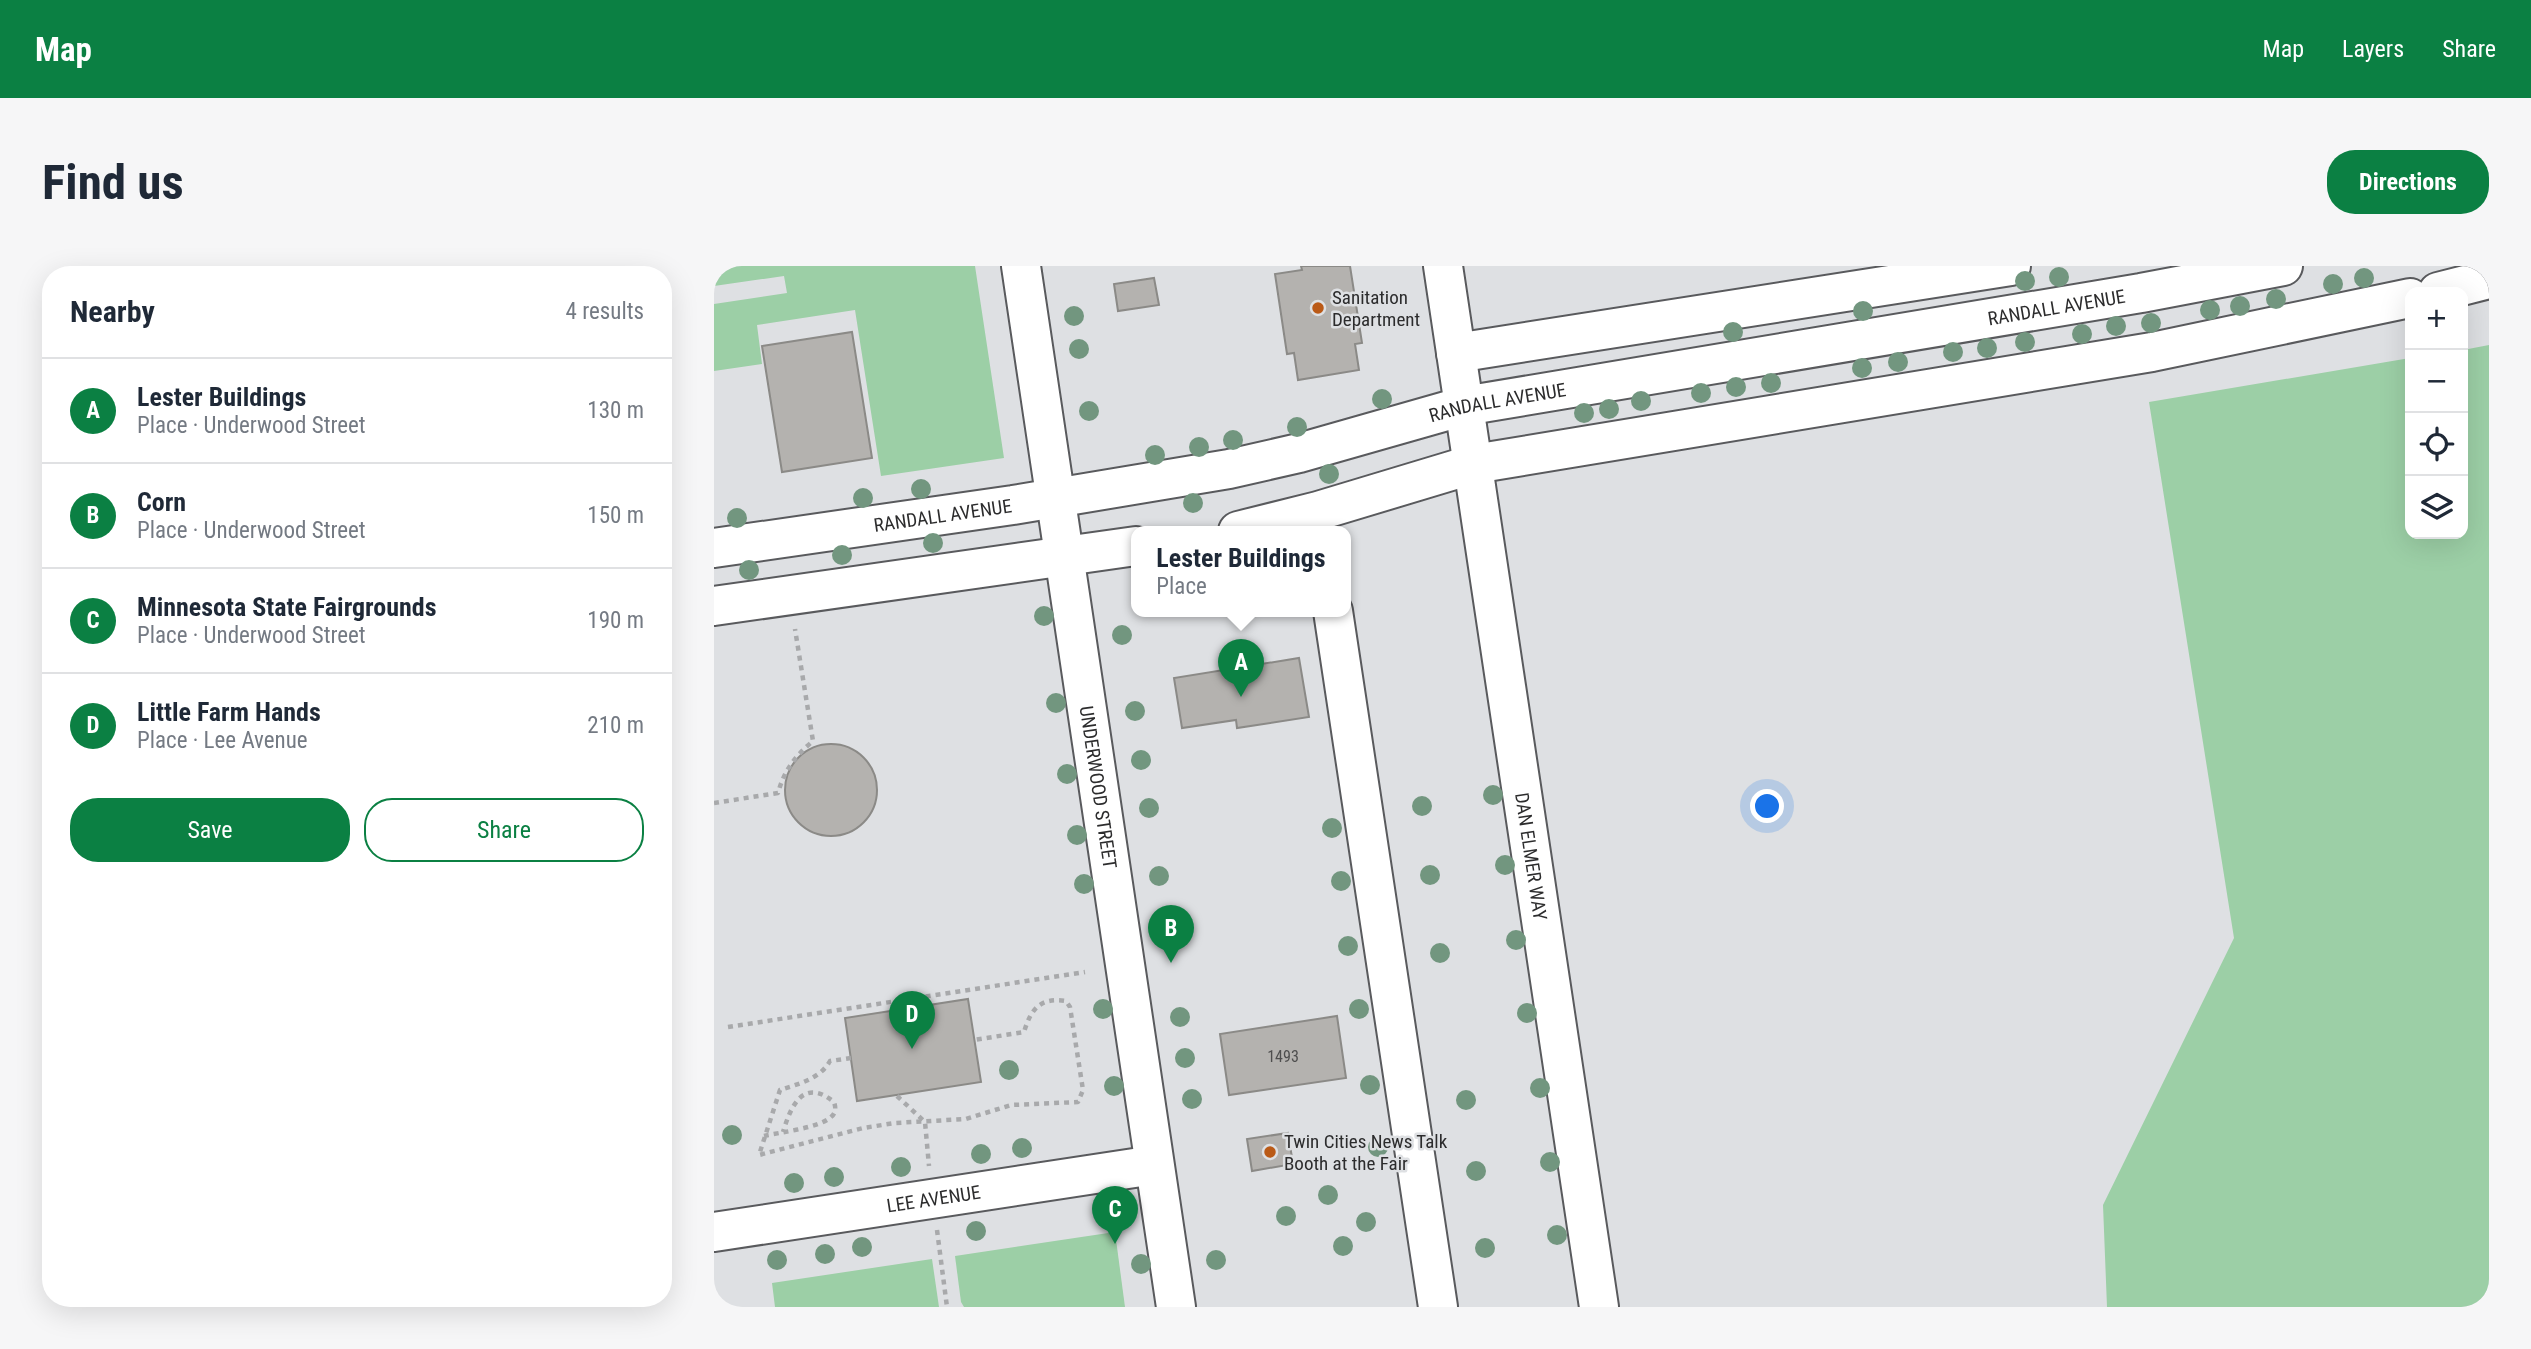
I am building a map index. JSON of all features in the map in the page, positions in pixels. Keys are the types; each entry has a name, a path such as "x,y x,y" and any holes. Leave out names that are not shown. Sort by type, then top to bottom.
{"street":[{"name":"UNDERWOOD STREET","path":"1021,266 1176,1307"},
{"name":"DAN ELMER WAY","path":"1443,266 1599,1307"},
{"path":"1456,353 2011,266"},
{"name":"RANDALL AVENUE","path":"714,548 1057,498 1229,469 1299,453 1464,406 2141,293 2283,266"},
{"path":"2458,287 2489,279"},
{"path":"1279,526 1320,521 1474,464 2152,352 2405,299"},
{"path":"714,606 1131,547"},
{"path":"1334,617 1438,1307"},
{"name":"LEE AVENUE","path":"714,1232 1154,1165"}],"path":[{"path":"714,803 778,793 782,779 796,755 813,741 795,629"},
{"path":"728,1027 1085,972"},
{"path":"850,1058 830,1061 825,1069 805,1082 780,1090 759,1155 863,1128 895,1123 966,1119 1011,1105 1078,1102 1083,1090 1070,1007 1066,1001 1039,1004 1029,1014 1024,1032 974,1040"},
{"path":"764,1136 783,1132 821,1122 832,1117 836,1110 834,1102 816,1093 802,1096 792,1105 783,1132"},
{"path":"897,1096 925,1122 947,1307"}],"green space":[{"path":"714,266 975,266 1004,458 881,476 855,310 757,325 762,364 714,371 714,304 787,293 784,276 714,286"},
{"path":"2489,345 2489,1307 2107,1307 2103,1205 2234,938 2149,402 2405,359 2405,539 2468,539 2468,349"},
{"path":"1115,1232 1125,1307 964,1307 961,1302 955,1256"},
{"path":"932,1259 939,1307 775,1307 772,1283"}],"building":[{"name":"Sanitation Department","path":"1301,266 1350,266 1362,343 1355,344 1359,370 1298,380 1294,353 1287,354 1275,274 1302,270"},
{"path":"1154,278 1159,305 1118,311 1114,284"},
{"path":"852,332 872,458 782,472 762,346"},
{"path":"1299,658 1309,717 1237,728 1236,720 1182,728 1174,678"},
{"path":"831,744 849,748 864,757 873,772 877,790 873,808 864,823 849,832 831,836 813,832 798,823 789,808 785,790 789,772 798,757 813,748"},
{"path":"968,999 981,1082 857,1101 845,1018"},
{"path":"1337,1016 1346,1078 1229,1095 1220,1034"},
{"name":"Twin Cities News Talk Booth at the Fair","path":"1288,1133 1293,1164 1252,1171 1247,1139"}],"place":[{"name":"Sanitation Department","path":"1318,308"},
{"name":"Lester Buildings","path":"1241,697"},
{"name":"Corn","path":"1171,963"},
{"name":"Little Farm Hands","path":"912,1049"},
{"name":"Twin Cities News Talk Booth at the Fair","path":"1270,1152"},
{"name":"Minnesota State Fairgrounds","path":"1115,1244"}]}
